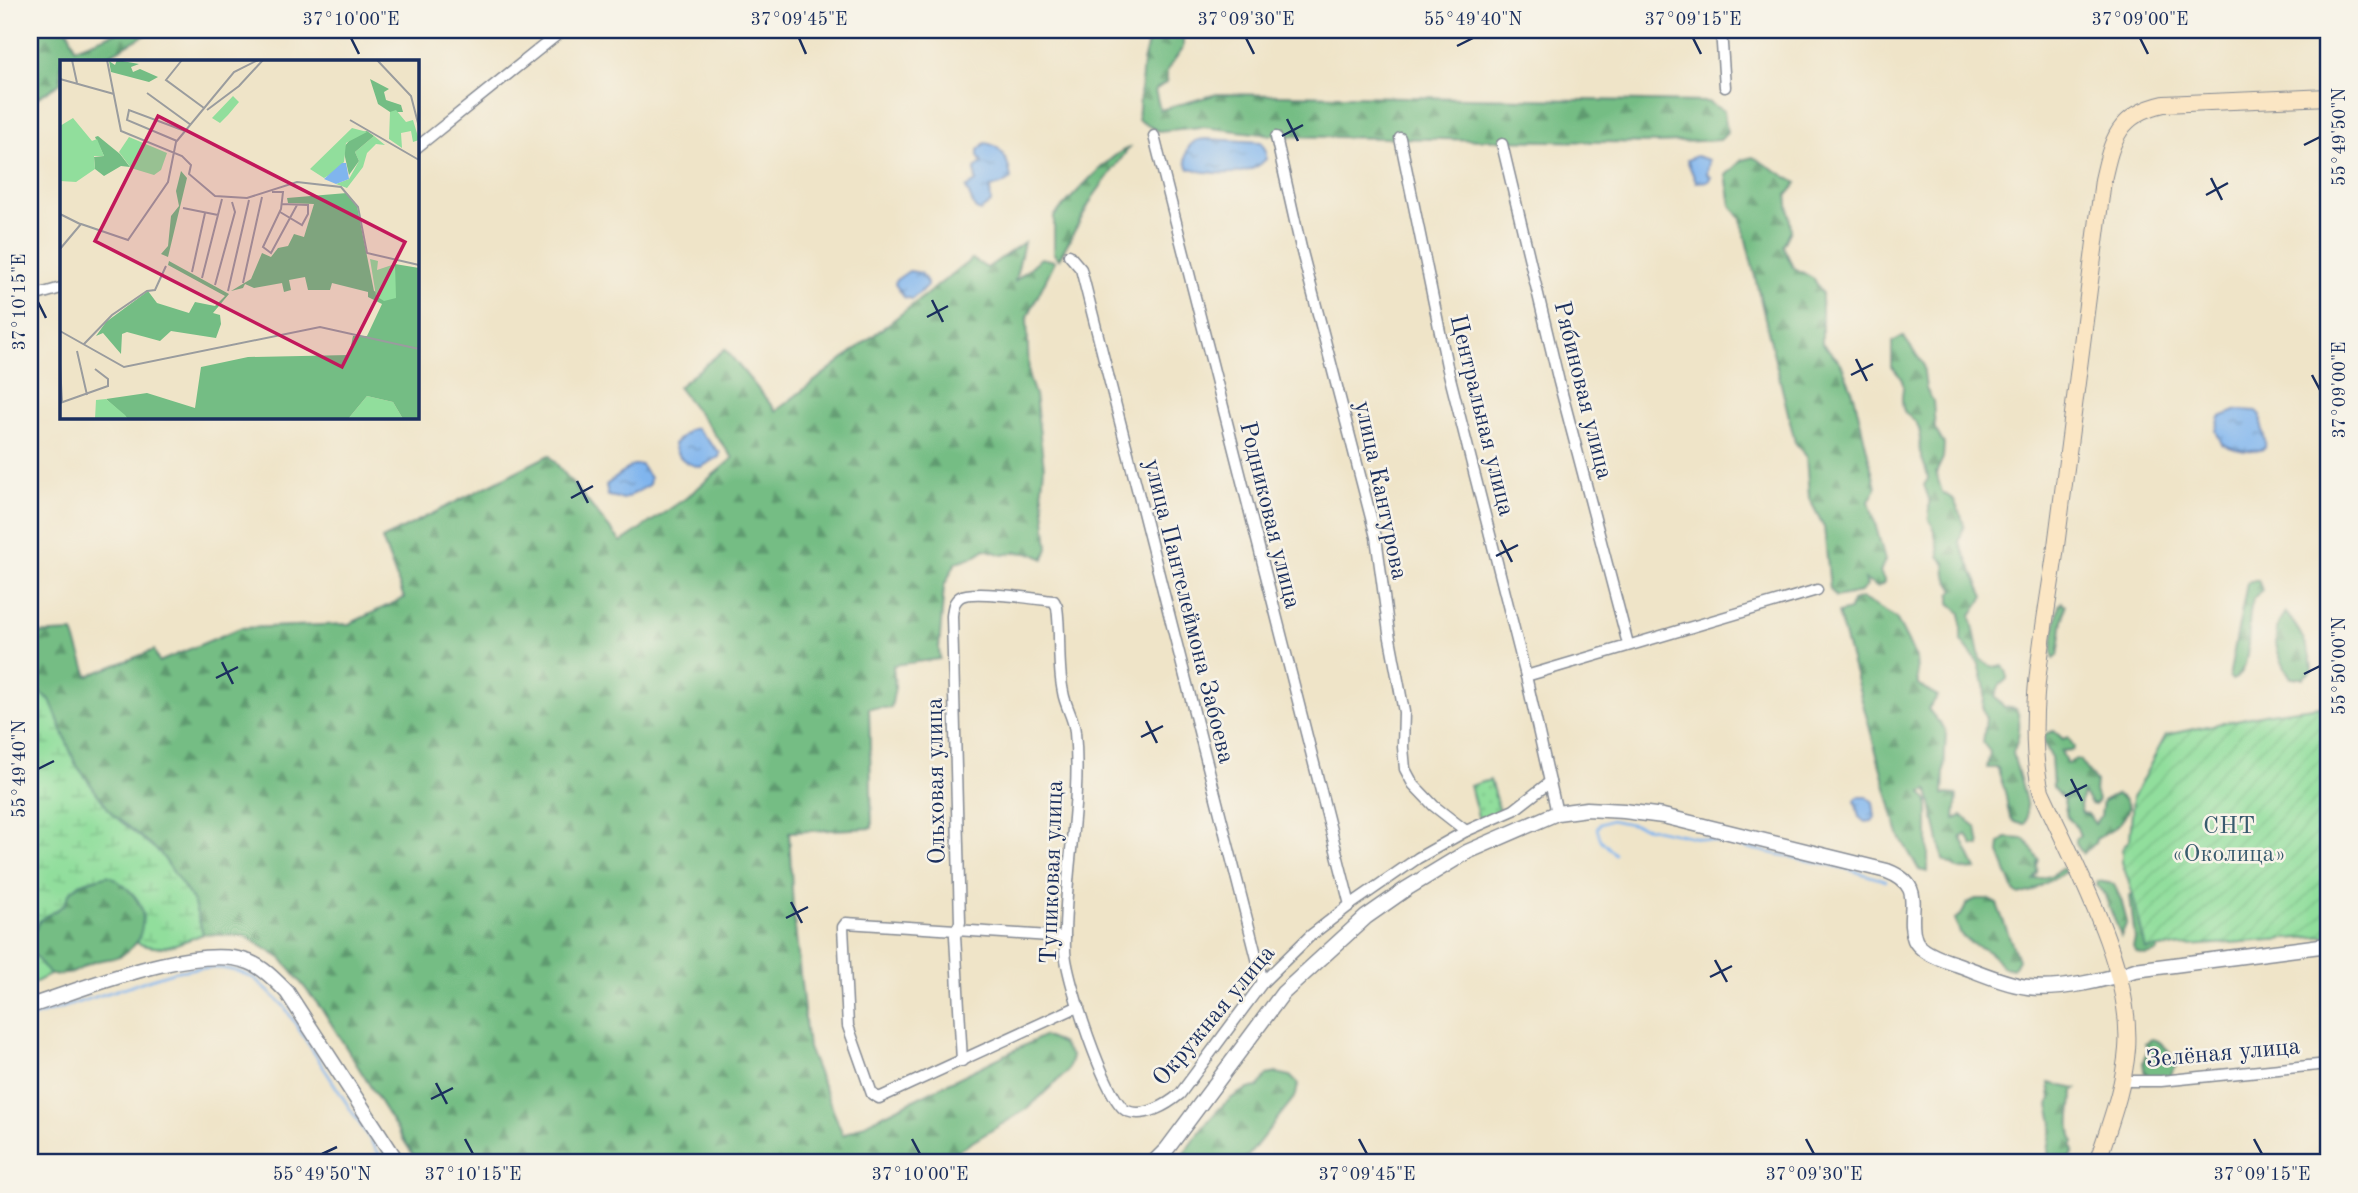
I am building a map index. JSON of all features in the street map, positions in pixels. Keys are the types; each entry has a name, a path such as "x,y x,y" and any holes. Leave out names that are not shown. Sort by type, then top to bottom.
{"main road":[{"path":"2097,1163 2122,1081 2127,1033 2118,976 2097,912 2041,791 2037,775 2034,730 2103,180 2116,134 2126,122 2155,106 2328,97"}],"street":[{"path":"418,146 563,30"},
{"path":"1721,30 1725,87"},
{"name":"Родниковая улица","path":"1154,136 1350,905"},
{"name":"улица Кантурова","path":"1276,137 1323,337 1376,537 1389,633 1404,712 1402,747 1405,769 1413,784 1434,806 1466,831"},
{"name":"Центральная улица","path":"1399,138 1447,366 1557,813"},
{"name":"Рябиновая улица","path":"1502,145 1559,382 1628,644"},
{"name":"улица Пантелеймона Забоева","path":"1069,255 1081,269 1263,982"},
{"path":"34,295 60,288"},
{"path":"1525,676 1817,590"},
{"name":"Ольховая улица","path":"962,1061 954,936 960,922 953,606 958,598 965,594 1054,601"},
{"name":"Тупиковая улица","path":"1054,601 1059,618 1062,690 1075,731 1076,805 1065,937 1068,975 1099,1064 1118,1104 1134,1112 1150,1111"},
{"name":"Окружная улица","path":"1150,1111 1165,1105 1180,1094 1263,982 1310,936 1418,858 1466,831 1514,810 1550,782"},
{"path":"1153,1163 1167,1149 1283,993 1366,917 1406,889 1468,852 1557,813 1587,809 1663,817 1898,875 1907,884 1913,897 1912,927 1915,942 1923,950 1949,962 2028,987 2061,986 2118,976 2135,970 2328,946"},
{"path":"1065,937 846,923 843,927 848,1026 872,1094 879,1098 1079,1006"},
{"path":"30,1006 162,964 213,958 248,962 268,973 286,992 398,1163"},
{"name":"Зелёная улица","path":"2122,1081 2161,1081 2328,1064"}],"green space":[{"path":"30,30 68,30 75,48 123,30 154,30 100,60 60,60 60,84 30,102"},
{"path":"1151,30 1183,30 1183,48 1167,70 1167,82 1155,90 1160,110 1217,94 1708,102 1724,111 1727,133 1720,140 1658,143 1280,136 1202,127 1158,131 1138,120 1143,62"},
{"path":"1129,148 1093,197 1059,259 1054,254 1054,216 1101,167"},
{"path":"1753,157 1797,183 1787,195 1791,230 1783,246 1793,267 1814,279 1822,293 1822,343 1841,363 1854,395 1876,488 1869,501 1885,560 1880,572 1885,582 1877,587 1865,580 1867,586 1860,592 1836,597 1830,589 1824,527 1809,498 1806,456 1795,442 1741,219 1731,205 1726,175 1742,160"},
{"path":"30,233 36,249 36,282 42,303 30,306"},
{"path":"1024,242 1015,281 1041,258 1055,261 1027,318 1029,378 1035,395 1044,467 1042,487 1048,548 1044,559 1034,554 1017,552 1003,555 985,549 973,557 956,562 944,586 940,659 893,665 895,687 891,708 869,708 872,828 789,832 793,909 808,1048 843,1135 1043,1036 1061,1043 1072,1057 1067,1072 1027,1109 937,1163 418,1163 324,1012 282,959 245,936 203,934 193,901 160,853 112,814 75,763 50,700 30,686 30,634 73,632 88,676 154,650 159,662 240,628 349,624 404,598 382,539 549,455 621,542 686,498 733,458 678,387 725,349 776,411 972,259 987,268"},
{"path":"1903,336 1923,364 1926,389 1933,401 1935,429 1944,444 1943,458 1936,473 1942,492 1954,500 1962,518 1964,526 1959,542 1984,597 1971,616 1980,659 1992,667 2003,666 2007,679 1999,686 1995,696 2004,707 2016,709 2018,714 2019,730 2013,752 2027,809 2025,824 2015,822 2010,815 1998,768 1987,768 1990,752 1983,743 1986,719 1983,709 1985,689 1979,664 1961,641 1961,613 1950,603 1950,595 1954,589 1946,576 1945,563 1939,556 1935,530 1929,520 1929,499 1924,485 1928,479 1920,452 1920,431 1904,411 1903,384 1892,367 1892,342"},
{"path":"2258,580 2262,590 2256,595 2250,611 2247,658 2244,668 2232,680 2229,677 2247,583"},
{"path":"1861,598 1896,618 1916,658 1918,685 1938,696 1928,709 1946,731 1943,794 1957,795 1955,819 1962,816 1977,827 1980,846 1973,846 1967,834 1961,837 1976,869 1960,870 1943,860 1928,790 1922,792 1928,801 1928,872 1919,870 1899,835 1838,613 1850,610 1852,601"},
{"path":"2062,602 2065,605 2058,656 2054,659 2053,640 2059,605"},
{"path":"2285,612 2310,655 2312,670 2303,678 2291,678 2278,654 2277,629"},
{"path":"30,686 50,700 75,763 112,814 160,853 193,901 203,934 163,947 137,943 143,921 139,903 128,888 108,875 81,883 70,892 64,905 40,920 30,940"},
{"name":"СНТ «Околица»","path":"2328,705 2328,936 2146,949 2122,862 2122,849 2130,839 2133,797 2166,735 2269,713"},
{"path":"2054,731 2063,739 2068,737 2074,747 2073,750 2061,751 2067,764 2076,759 2081,761 2096,782 2098,800 2095,805 2091,804 2083,793 2080,805 2082,813 2088,814 2095,824 2101,816 2103,801 2116,794 2124,799 2129,807 2120,822 2096,839 2083,854 2076,844 2076,839 2080,836 2076,826 2067,817 2064,800 2053,787 2051,757 2044,742 2045,734"},
{"path":"1490,780 1500,813 1479,820 1470,786"},
{"path":"2006,838 2025,839 2039,860 2038,873 2034,880 2053,875 2063,868 2066,871 2032,891 2019,895 2014,891 1999,853 2000,843"},
{"path":"109,875 138,902 144,923 141,934 134,945 118,957 95,962 72,973 50,975 30,950 30,940 40,920 64,905 70,892 81,883"},
{"path":"2098,881 2114,884 2121,899 2127,922 2121,936 2105,896 2097,885"},
{"path":"2135,893 2158,951 2151,954 2140,954 2133,947 2135,939 2130,896"},
{"path":"1976,899 1987,899 1997,904 2018,960 2013,969 2002,967 1992,954 1967,941 1961,934 1955,920 1967,903"},
{"path":"30,950 50,975 30,985"},
{"path":"2152,1039 2164,1046 2172,1057 2176,1066 2171,1074 2172,1079 2146,1082 2143,1062 2148,1049 2145,1043"},
{"path":"1277,1073 1290,1076 1298,1084 1296,1095 1248,1156 1239,1163 1177,1163 1222,1106 1246,1090 1258,1087 1267,1075"},
{"path":"2049,1083 2077,1089 2073,1092 2071,1117 2074,1151 2068,1163 2050,1163 2048,1150 2053,1122 2049,1105"}],"water":[{"path":"1206,139 1261,142 1266,151 1266,159 1260,165 1237,173 1189,169 1186,158 1189,147 1195,141"},
{"path":"985,143 1001,151 1007,161 1011,179 990,188 991,203 980,211 975,208 966,188 976,182 975,168 982,163 978,150"},
{"path":"1696,156 1709,160 1707,174 1711,177 1708,181 1696,182 1687,160"},
{"path":"909,271 921,273 927,282 927,286 912,299 904,297 895,284 896,280"},
{"path":"2238,410 2257,411 2261,415 2265,448 2244,450 2222,444 2216,431 2220,417"},
{"path":"696,428 720,453 719,457 701,467 683,460 674,444 689,430"},
{"path":"633,465 641,465 650,478 649,485 624,499 608,496 606,485"},
{"path":"1858,797 1867,797 1873,802 1875,817 1872,821 1865,822 1859,817 1855,800"}],"waterway":[{"path":"1615,854 1601,840 1597,829 1600,824 1611,820 1844,868 1886,881"},
{"path":"30,1018 173,972 198,968 221,968 240,972 255,979 284,1006 385,1163"}]}
